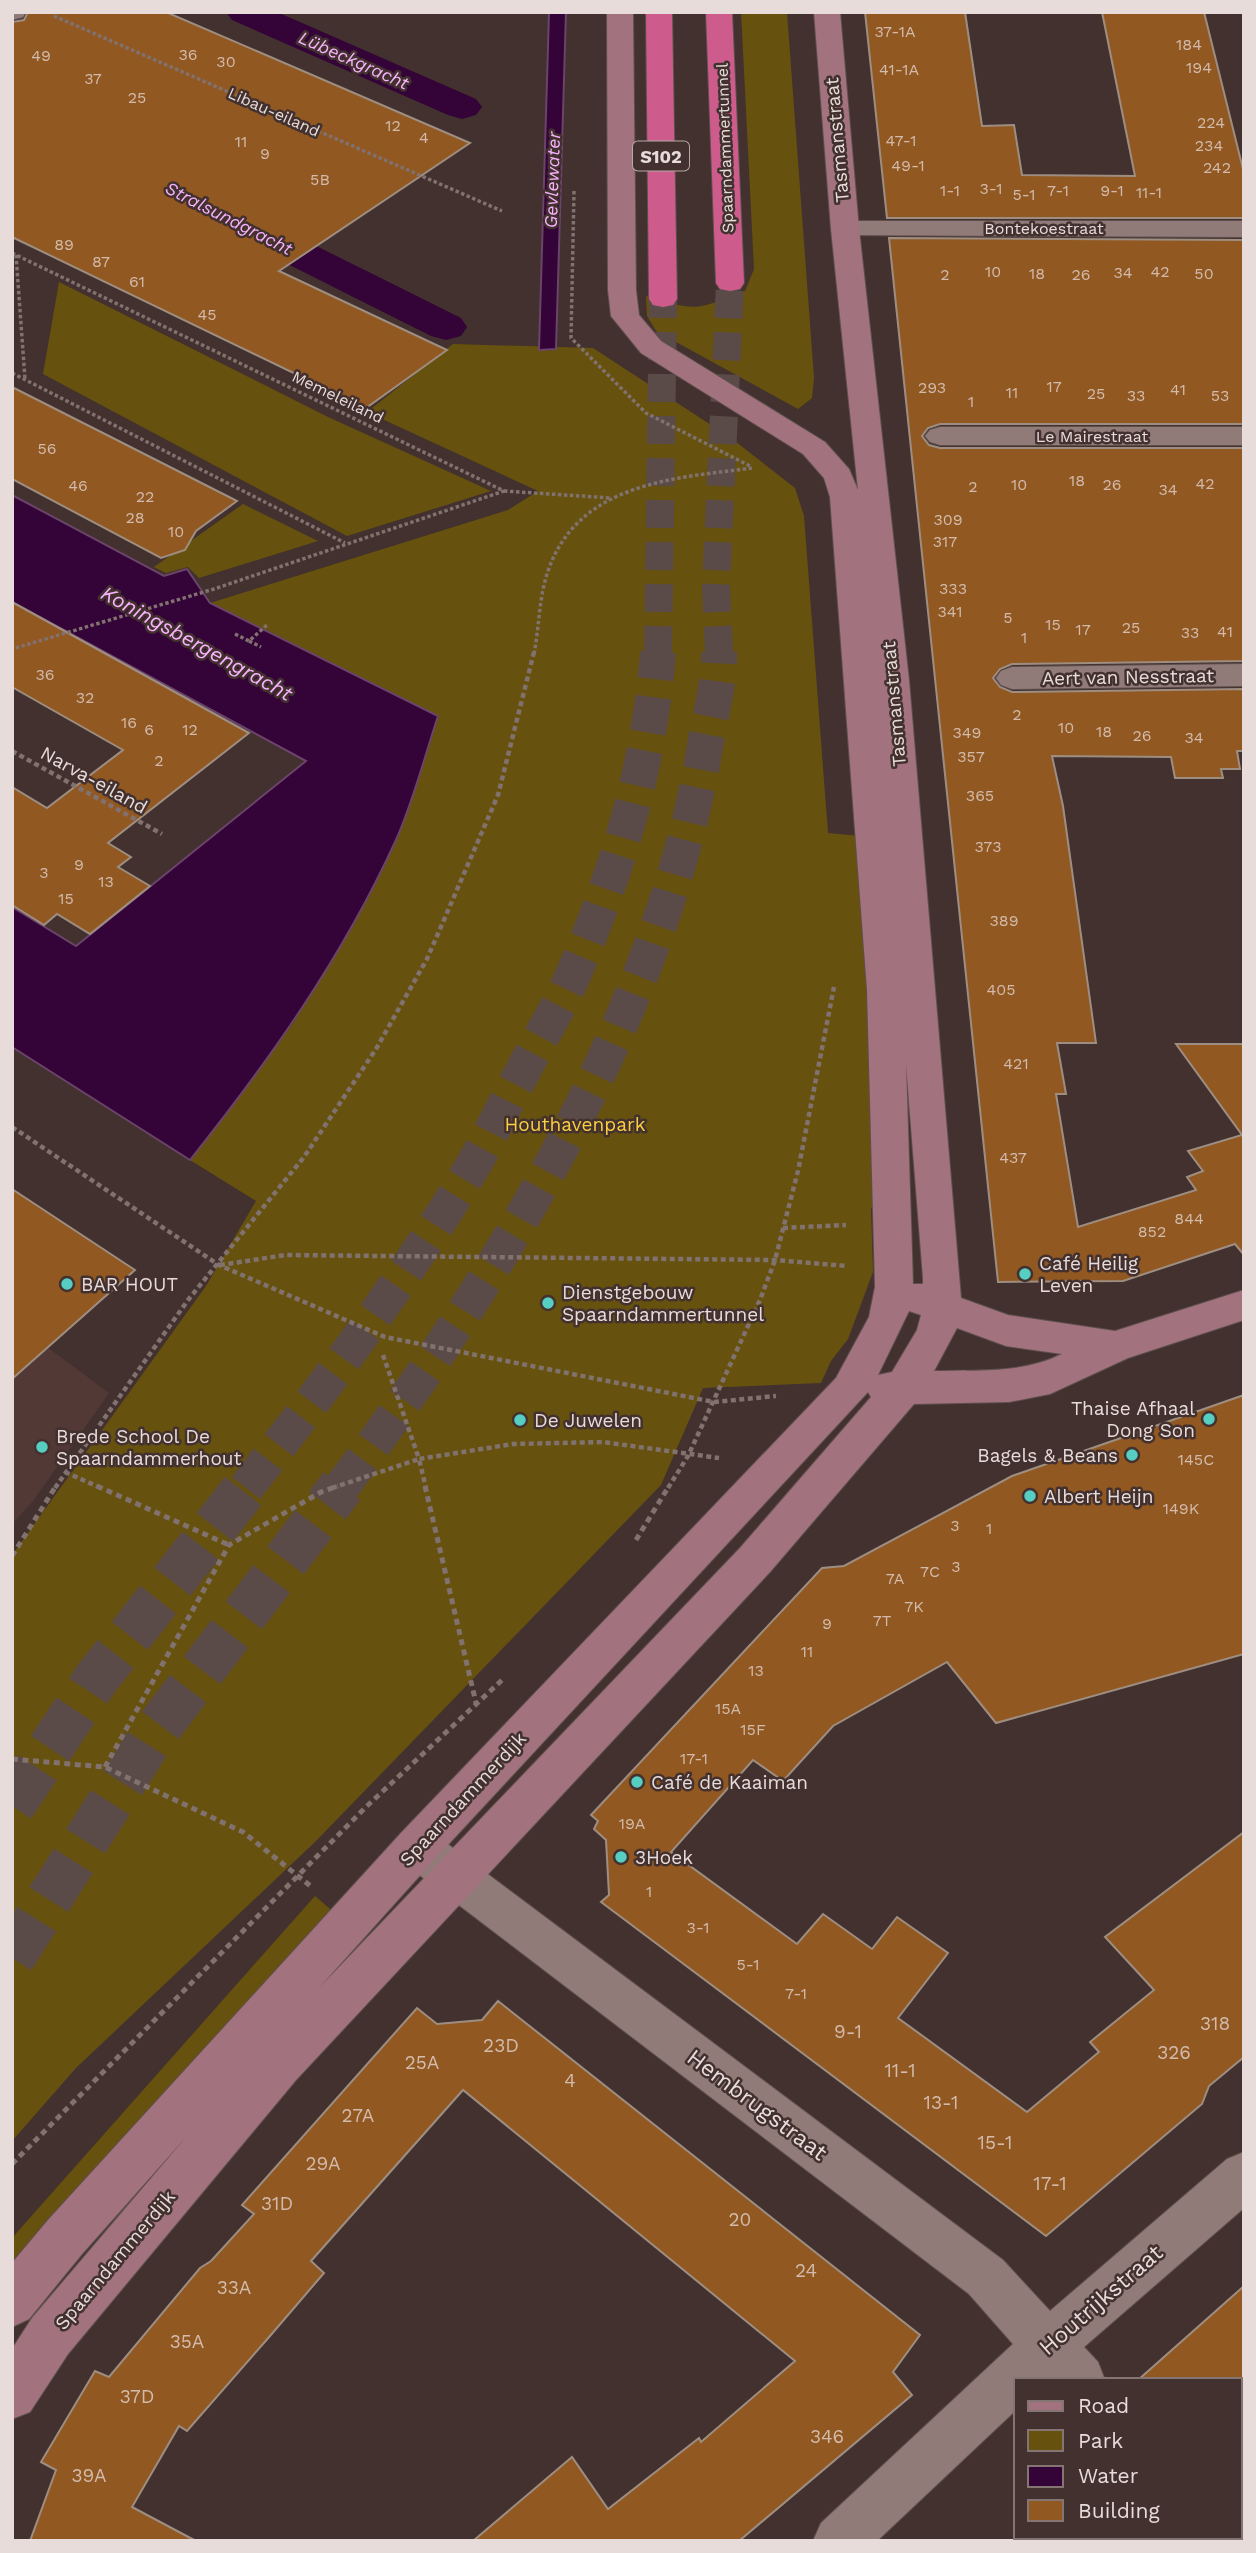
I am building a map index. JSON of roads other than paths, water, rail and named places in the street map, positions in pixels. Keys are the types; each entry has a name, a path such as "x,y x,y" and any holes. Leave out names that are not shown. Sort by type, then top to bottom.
{"highway":[{"name":"S102","path":"659,12 663,299"},
{"name":"Spaarndammertunnel","path":"719,12 730,283"}],"street":[{"name":"Tasmanstraat","path":"620,12 622,290 625,316 651,347 814,448 830,463 845,497 862,678 891,1074 894,1287"},
{"name":"Tasmanstraat","path":"827,12 845,229 893,680 942,1278 942,1309 936,1332 904,1387"},
{"name":"Bontekoestraat","path":"845,229 1244,229"},
{"name":"Le Mairestraat","path":"940,436 1244,436"},
{"name":"Aert van Nesstraat","path":"1012,678 1244,675"},
{"path":"894,1287 942,1309 1006,1330 1115,1347"},
{"name":"Spaarndammerdijk","path":"12,2302 65,2236 417,1847 850,1389 888,1318 894,1287"},
{"path":"850,1389 1009,1386 1050,1377 1115,1347 1244,1305"},
{"name":"Spaarndammerdijk","path":"12,2394 50,2336 279,2064 755,1560 904,1387"},
{"name":"Hembrugstraat","path":"417,1847 986,2277 1065,2362"},
{"name":"Houtrijkstraat","path":"1045,2378 1065,2362 1244,2176"},
{"name":"Houtrijkstraat","path":"839,2541 1014,2402"}],"water":[{"name":"Gevlewater","path":"549,12 566,12 556,349 539,350"},
{"name":"Koningsbergengracht","path":"12,495 164,576 187,569 210,603 438,716 401,827 352,927 276,1046 190,1160 12,1047 12,907 76,946 306,761 12,602"}],"waterway":[{"name":"Lübeckgracht","path":"245,12 462,107"},
{"name":"Stralsundgracht","path":"232,220 446,327"}],"tunnel":[{"path":"719,653 716,586 730,283"},
{"path":"658,654 663,299"},
{"path":"246,1488 363,1332 419,1252 478,1157 564,994 592,930 630,813 648,733 658,652"},
{"path":"341,1488 401,1407 515,1230 566,1137 613,1041 652,943 684,845 714,699 719,653"},
{"path":"12,1806 96,1679 247,1486"},
{"path":"12,1958 150,1739 342,1486"}],"place":[{"name":"Café Heilig Leven","path":"1025,1274"},
{"name":"BAR HOUT","path":"67,1284"},
{"name":"Dienstgebouw Spaarndammertunnel","path":"548,1303"},
{"name":"Thaise Afhaal Dong Son","path":"1209,1419"},
{"name":"De Juwelen","path":"520,1420"},
{"name":"Brede School De Spaarndammerhout","path":"42,1447"},
{"name":"Bagels & Beans","path":"1132,1455"},
{"name":"Albert Heijn","path":"1030,1496"},
{"name":"Café de Kaaiman","path":"637,1782"},
{"name":"3Hoek","path":"621,1857"}],"park label":[{"name":"Houthavenpark","path":"575,1124"}]}
